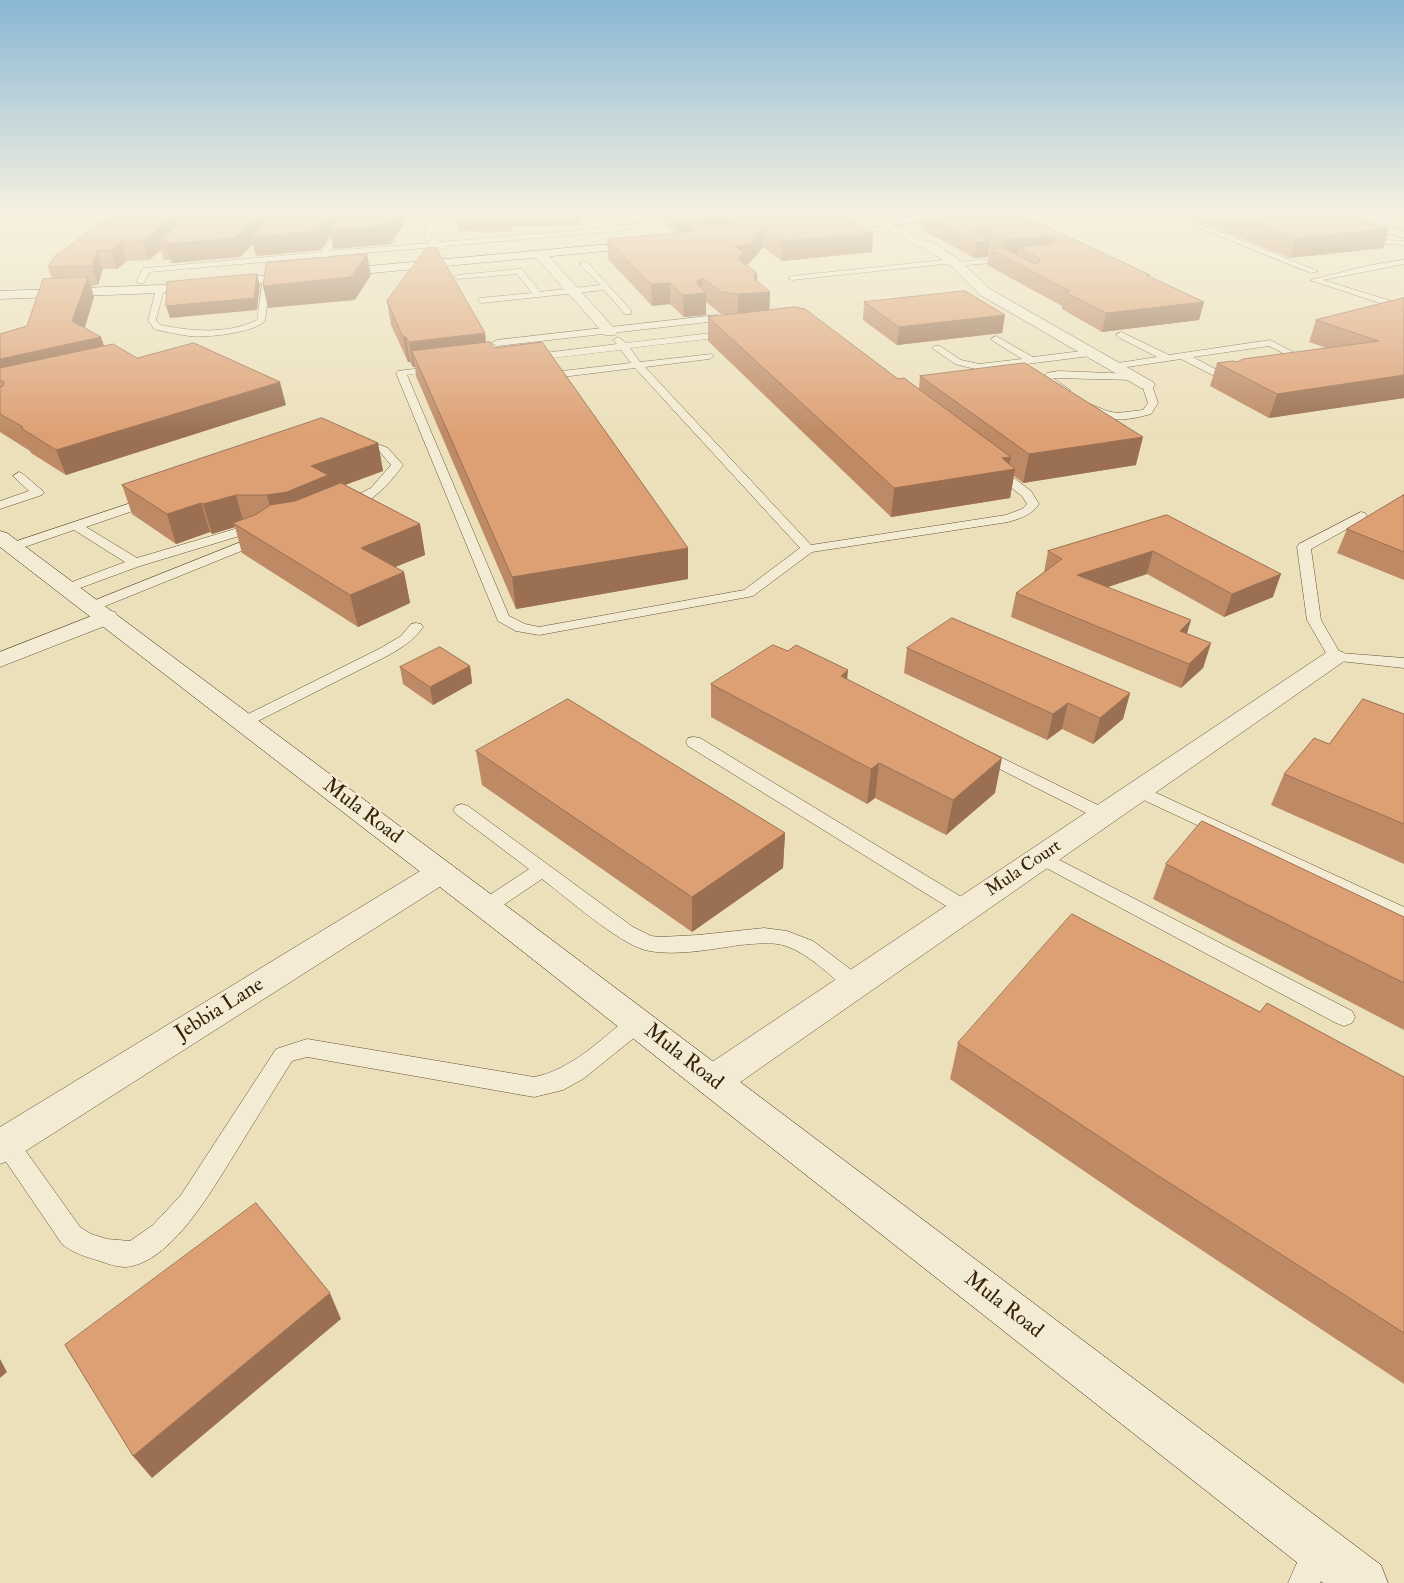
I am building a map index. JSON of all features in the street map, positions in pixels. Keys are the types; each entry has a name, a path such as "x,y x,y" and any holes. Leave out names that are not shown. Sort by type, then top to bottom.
{"street":[{"path":"0,295 197,286"},
{"path":"568,286 610,332"},
{"path":"979,286 985,292 1147,385"},
{"name":"Mula Road","path":"7,542 441,872 1363,1583"},
{"path":"0,660 89,603"},
{"name":"Mula Court","path":"713,1081 1335,658"},
{"name":"Jebbia Lane","path":"3,1145 441,872"}],"lane":[{"path":"160,289 152,320 157,327 190,333 242,328 261,322 265,286"},
{"path":"531,286 538,294"},
{"path":"1333,286 1404,308"},
{"path":"482,300 606,287 628,312"},
{"path":"707,309 717,318"},
{"path":"497,343 610,332 717,318 738,321"},
{"path":"794,326 812,329 1027,494 1032,504 1026,512 1008,518 808,549 748,592 539,631 521,628 503,618 401,373 626,348 794,326"},
{"path":"610,332 626,348 638,365 808,549"},
{"path":"1121,335 1168,358"},
{"path":"996,339 1031,360"},
{"path":"1114,366 1270,343 1318,366"},
{"path":"937,348 966,366 979,367 1090,353"},
{"path":"562,374 709,356"},
{"path":"1183,356 1230,381"},
{"path":"1134,377 1059,374 1050,375 1048,378 1049,381 1077,399 1108,416 1122,417 1147,412 1153,403 1147,385"},
{"path":"334,510 371,495 386,481 397,465 384,450 357,438 343,436"},
{"path":"0,505 38,492 19,476"},
{"path":"7,542 76,526 160,497"},
{"path":"1361,516 1304,547 1314,620 1335,658 1404,663"},
{"path":"76,526 135,563"},
{"path":"245,530 276,530 259,539 89,603 135,563 245,530"},
{"path":"244,722 384,652 406,639 416,627"},
{"path":"694,742 966,909"},
{"path":"967,746 1104,814"},
{"path":"1139,791 1404,915"},
{"path":"462,810 626,932 647,943 660,945 698,943 764,935 787,938 806,946 855,984"},
{"path":"1042,857 1344,1017"},
{"path":"486,907 542,870"},
{"path":"3,1145 67,1231 80,1243 107,1251 128,1254 151,1242 174,1222 190,1203 284,1055 306,1048 534,1087 555,1083 574,1072 637,1023"},
{"path":"1304,1583 1319,1549"}],"building":[{"path":"41,286 85,286 72,321 101,337 0,359 0,334 27,326"},
{"path":"167,286 256,286 254,298 166,306"},
{"path":"398,286 458,286 485,333 409,342 406,337 403,337 387,301"},
{"path":"673,286 700,286 706,293 683,295"},
{"path":"713,286 763,286 770,292 738,294 721,292"},
{"path":"1060,286 1169,286 1204,302 1106,313 1065,292 1070,291"},
{"path":"965,291 1005,315 899,327 864,302"},
{"path":"1404,298 1404,375 1277,394 1217,363 1237,362 1243,359 1379,341 1316,320"},
{"path":"795,307 805,309 898,379 904,378 1011,457 1002,458 1015,469 894,488 708,317"},
{"path":"490,342 494,348 542,342 688,548 512,577 412,351"},
{"path":"194,343 280,382 56,450 21,428 23,427 0,414 0,387 3,386 4,382 0,380 0,368 113,344 137,358"},
{"path":"1025,363 1143,437 1029,454 920,376"},
{"path":"322,418 378,443 311,466 328,475 287,492 267,495 236,495 201,503 167,514 122,485"},
{"path":"341,483 420,524 361,548 404,572 350,595 233,523 257,514 270,505 295,501"},
{"path":"1404,495 1404,552 1347,529"},
{"path":"1167,515 1281,574 1232,594 1153,551 1077,575 1191,620 1180,631 1211,643 1189,664 1016,593 1062,559 1048,551"},
{"path":"952,618 1130,693 1100,718 1068,703 1053,714 907,648"},
{"path":"773,645 788,651 796,645 848,670 841,676 1002,758 953,800 879,763 871,769 711,684"},
{"path":"440,647 470,666 430,687 400,667"},
{"path":"568,699 785,833 692,897 476,751"},
{"path":"1363,699 1404,714 1404,824 1284,774 1314,738 1329,744"},
{"path":"1202,821 1404,917 1404,983 1166,864"},
{"path":"1072,914 1260,1012 1267,1003 1404,1077 1404,1333 1151,1171 958,1043"},
{"path":"256,1203 330,1293 133,1456 65,1345"}]}
